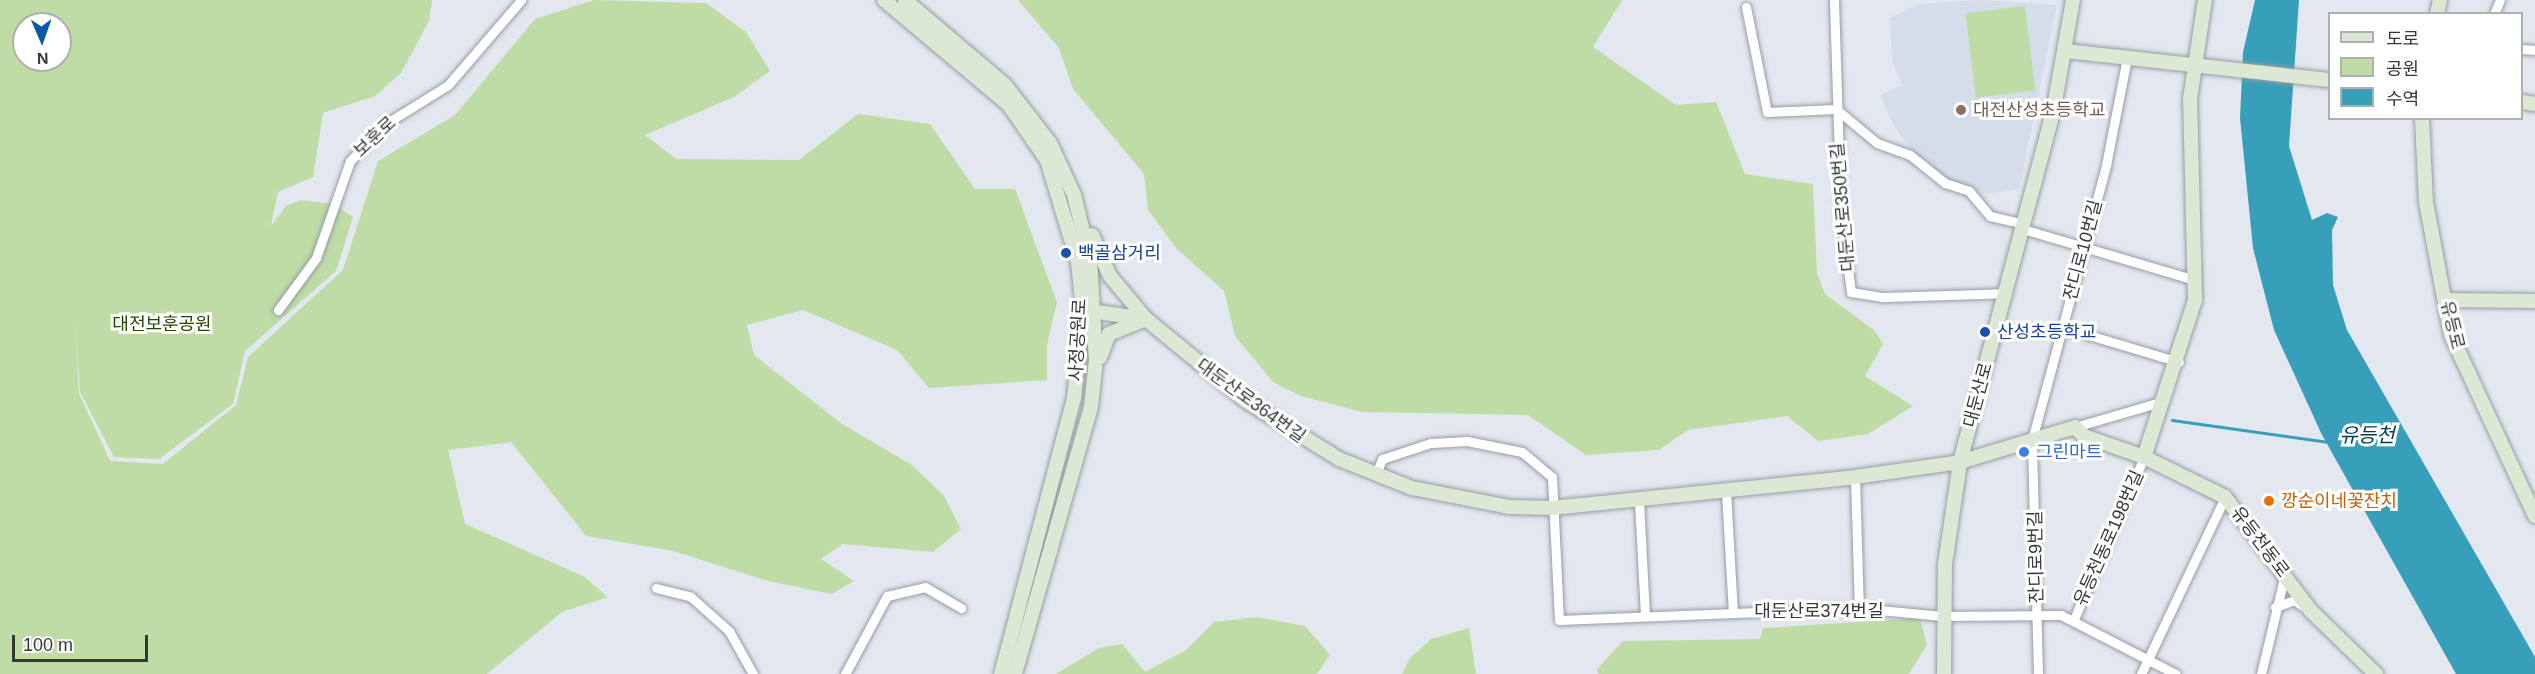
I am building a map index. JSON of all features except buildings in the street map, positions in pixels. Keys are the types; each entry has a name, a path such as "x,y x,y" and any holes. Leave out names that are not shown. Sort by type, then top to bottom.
{"main road":[{"name":"사정공원로","path":"884,0 1009,105 1047,160 1068,216 1089,310 1071,409 1001,674"},
{"name":"사정공원로","path":"905,0 1005,85 1050,143 1074,195 1085,228 1094,389 1015,674"},
{"name":"대둔산로","path":"1944,674 1943,615 1960,462 2024,227 2066,51 2073,0"},
{"path":"2144,457 2179,362 2195,280 2188,156 2201,65 2205,0"},
{"path":"2066,51 2328,80"},
{"name":"유등로","path":"2422,120 2426,202 2451,335 2477,400 2535,516"},
{"path":"1074,195 1110,276 1146,319 1109,334 1094,389"},
{"path":"2445,300 2535,301"},
{"name":"대둔산로364번길","path":"1089,310 1146,319 1270,419 1339,459 1376,474 1463,500 1552,508 1639,501 1855,477 1960,462 2075,427"},
{"name":"유등천동로","path":"2075,427 2084,436 2144,457 2225,497 2311,611 2376,674"}],"street":[{"name":"보훈로","path":"278,310 316,258 350,161 387,123 448,85 521,0"},
{"name":"대둔산로350번길","path":"1834,0 1836,109 1851,292 1882,297 2007,293"},
{"path":"1746,7 1767,112 1836,109 1876,143 1910,155 1946,183 1969,191 1990,216 2195,280"},
{"name":"잔디로10번길","path":"2032,440 2119,109 2127,58"},
{"path":"2062,327 2179,362"},
{"path":"2075,427 2166,400"},
{"name":"잔디로9번길","path":"2032,440 2038,674"},
{"path":"1376,474 1382,459 1431,443 1505,445 1552,477 1552,508"},
{"name":"유등천동로198번길","path":"2074,619 2144,457"},
{"path":"1855,477 1859,608"},
{"path":"1726,492 1733,613"},
{"path":"2142,674 2146,660 2225,497"},
{"path":"1639,501 1645,616"},
{"name":"대둔산로374번길","path":"1552,508 1559,620 1859,608 1943,615 2037,613 2074,619 2146,660 2176,674"},
{"path":"2261,674 2275,607 2285,574"},
{"path":"845,674 887,596 925,587 961,608"},
{"path":"656,588 691,597 729,631 753,674"},
{"path":"2275,607 2294,600 2311,611"}],"shaded area":[{"name":"대전산성초등학교","path":"1980,0 2057,5 2019,189 1978,195 1947,181 1916,155 1893,125 1881,95 1902,85 1893,64 1889,18 1918,4"}],"green space":[{"name":"대전보훈공원","path":"0,0 432,0 429,21 401,73 375,96 323,113 313,177 278,192 271,226 286,206 302,200 333,204 353,217 336,271 245,351 233,404 159,459 114,457 80,392 75,322 79,393 110,461 163,464 236,405 248,357 343,270 378,161 455,115 535,19 594,0 706,3 746,32 770,71 734,97 645,135 676,159 799,160 858,114 930,124 975,189 1015,189 1057,302 1047,345 1047,380 929,388 897,350 803,310 747,325 754,355 842,424 912,465 944,496 961,529 933,552 843,544 821,559 854,581 832,594 768,581 673,551 586,536 511,442 448,450 465,524 583,576 608,597 562,612 487,674 0,674"},
{"path":"1018,0 1622,0 1593,47 1676,105 1716,102 1745,174 1813,184 1817,273 1825,294 1875,331 1883,344 1865,376 1913,406 1868,434 1818,441 1787,416 1688,430 1659,450 1586,455 1528,415 1362,412 1301,396 1273,382 1235,336 1224,291 1176,248 1148,210 1144,174 1073,89 1059,48"},
{"path":"2025,6 2035,90 1976,98 1965,13"},
{"path":"1257,617 1305,626 1330,655 1317,674 1056,674 1099,648 1122,644 1145,672 1186,650 1214,622"},
{"path":"1920,618 1927,645 1909,674 1599,674 1596,670 1623,641 1760,639 1763,628"},
{"path":"1469,628 1476,674 1402,674 1410,658 1431,639"}],"water":[{"name":"유등천","path":"2255,0 2299,0 2289,146 2312,220 2327,213 2338,217 2332,230 2333,285 2347,330 2535,657 2535,674 2456,674 2322,435 2274,330 2253,248 2240,118 2243,52"}],"waterway":[{"path":"2172,420 2328,442"}],"place":[{"name":"대전산성초등학교","path":"1961,110"},
{"name":"백골삼거리","path":"1066,253"},
{"name":"산성초등학교","path":"1985,332"},
{"name":"그린마트","path":"2024,452"},
{"name":"깡순이네꽃잔치","path":"2269,501"}]}
